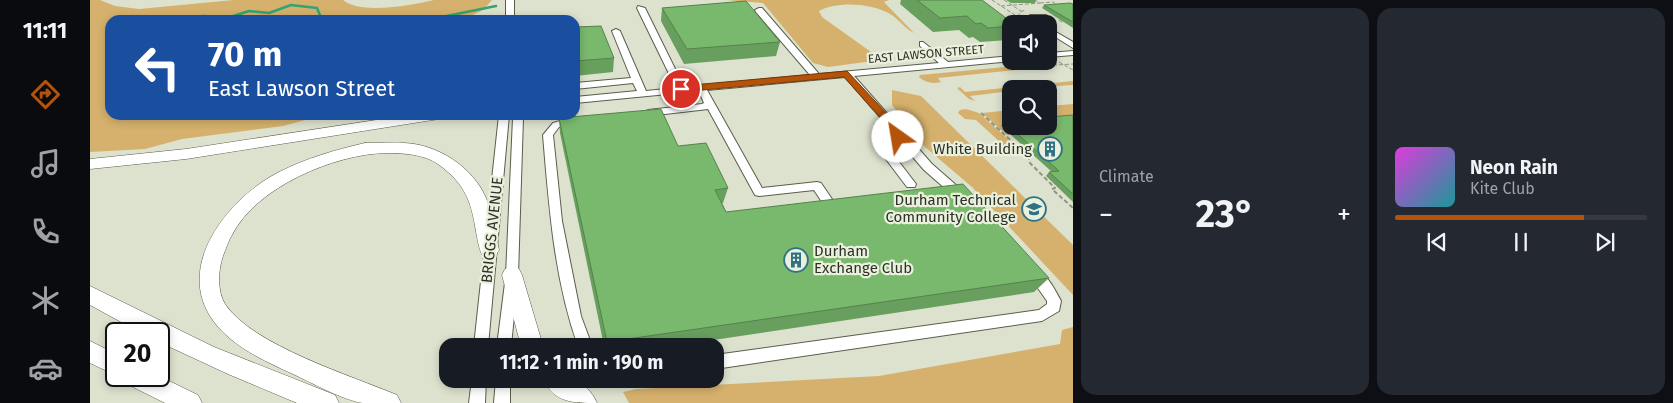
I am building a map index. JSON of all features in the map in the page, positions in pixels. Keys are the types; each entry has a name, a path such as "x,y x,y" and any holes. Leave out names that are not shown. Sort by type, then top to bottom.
{"highway":[{"path":"90,164 170,156 406,120"},
{"path":"389,403 266,349 226,322 217,310 209,285 212,257 224,229 233,216 256,194 297,169 348,152 393,148 416,151 438,158 463,175 474,192 478,203 489,250"},
{"path":"512,275 530,338"},
{"path":"90,295 172,338 233,366 327,403"},
{"path":"90,351 105,360"},
{"path":"157,387 190,403"},
{"path":"566,388 585,403"}],"street":[{"path":"510,0 510,15"},
{"path":"641,8 681,89"},
{"path":"759,10 816,77"},
{"path":"616,31 642,93"},
{"path":"1057,35 1073,46"},
{"path":"922,44 946,65"},
{"path":"1057,56 1073,53"},
{"name":"EAST LAWSON STREET","path":"580,99 1002,60"},
{"path":"847,74 928,167 968,202"},
{"path":"580,86 636,80"},
{"path":"701,87 758,192 817,186 830,205"},
{"path":"641,114 697,109 705,107 709,103"},
{"path":"580,119 585,119"},
{"name":"BRIGGS AVENUE","path":"482,338 504,120"},
{"name":"BRIGGS AVENUE","path":"505,338 512,275 518,120"},
{"path":"566,120 556,125 548,135 556,221 574,316 582,338"},
{"path":"899,135 884,150 911,184"},
{"path":"724,361 1042,315 1054,307 1054,301 1046,287 1028,268"},
{"path":"502,403 503,388"}],"path":[{"path":"992,0 1014,15"},
{"path":"1004,0 1022,11"},
{"path":"1035,0 1040,3"},
{"path":"1001,6 1053,2 1060,6"},
{"path":"1060,21 1064,23"},
{"path":"1057,65 1073,64"},
{"path":"1064,65 1073,70"},
{"path":"981,113 1028,156 1029,162 1040,175 1055,188 1062,188"},
{"path":"1008,138 1013,137"},
{"path":"1004,145 1015,144"},
{"path":"1040,175 1047,174"},
{"path":"1055,188 1052,189 1073,208"}],"shaded area":[{"path":"90,0 100,0 115,6 139,9 234,0 343,0 351,5 362,7 387,8 434,0 492,0 483,10 472,15 105,15 105,120 305,120 283,126 182,139 145,149 90,152"},
{"path":"726,0 889,0 884,2 914,33 890,14 874,7 845,5 826,8 819,11 822,17 878,57 873,61 828,67 813,63 763,3"},
{"path":"1002,67 1002,70 1017,70 938,78 941,82 935,83 927,82 919,77 920,75"},
{"path":"1073,81 1073,85 1057,86 1057,83"},
{"path":"960,87 965,92 1002,88 1002,92 970,96 975,101 969,99 957,88"},
{"path":"892,90 921,96 1073,245 1073,295 972,187 925,147 892,105"},
{"path":"1073,104 1073,118 1057,120 1057,105"},
{"path":"966,109 979,113 1012,143 1002,144 976,120 965,119 958,113 960,110"},
{"path":"1002,111 1002,131 982,113"},
{"path":"1073,327 1073,403 629,403 623,392 655,388 724,388 724,384 879,376 1060,344 1062,330"}],"building":[{"path":"917,0 982,0 1002,15 1002,27 988,28 981,23 976,24 967,16 940,18"},
{"path":"746,1 780,42 687,49 662,8"},
{"path":"1073,4 1073,22 1044,5"},
{"path":"601,26 614,58 580,61 580,27"},
{"name":"Durham Exchange Club","path":"661,109 678,146 706,143 728,188 715,190 726,212 963,184 1049,278 635,338 606,338 559,120 580,120 580,116"},
{"name":"White Building","path":"1073,115 1073,194 1049,172 1059,171 1019,135 1057,135 1057,116"}],"waterway":[{"path":"236,15 249,11 269,13 291,5 317,8 320,15"},
{"path":"452,15 496,6"}],"place":[{"name":"White Building","path":"1050,149"},
{"name":"Durham Technical Community College","path":"1034,209"},
{"name":"Durham Exchange Club","path":"796,260"}],"route":[{"path":"681,89 847,74 900,133 898,137"}]}
